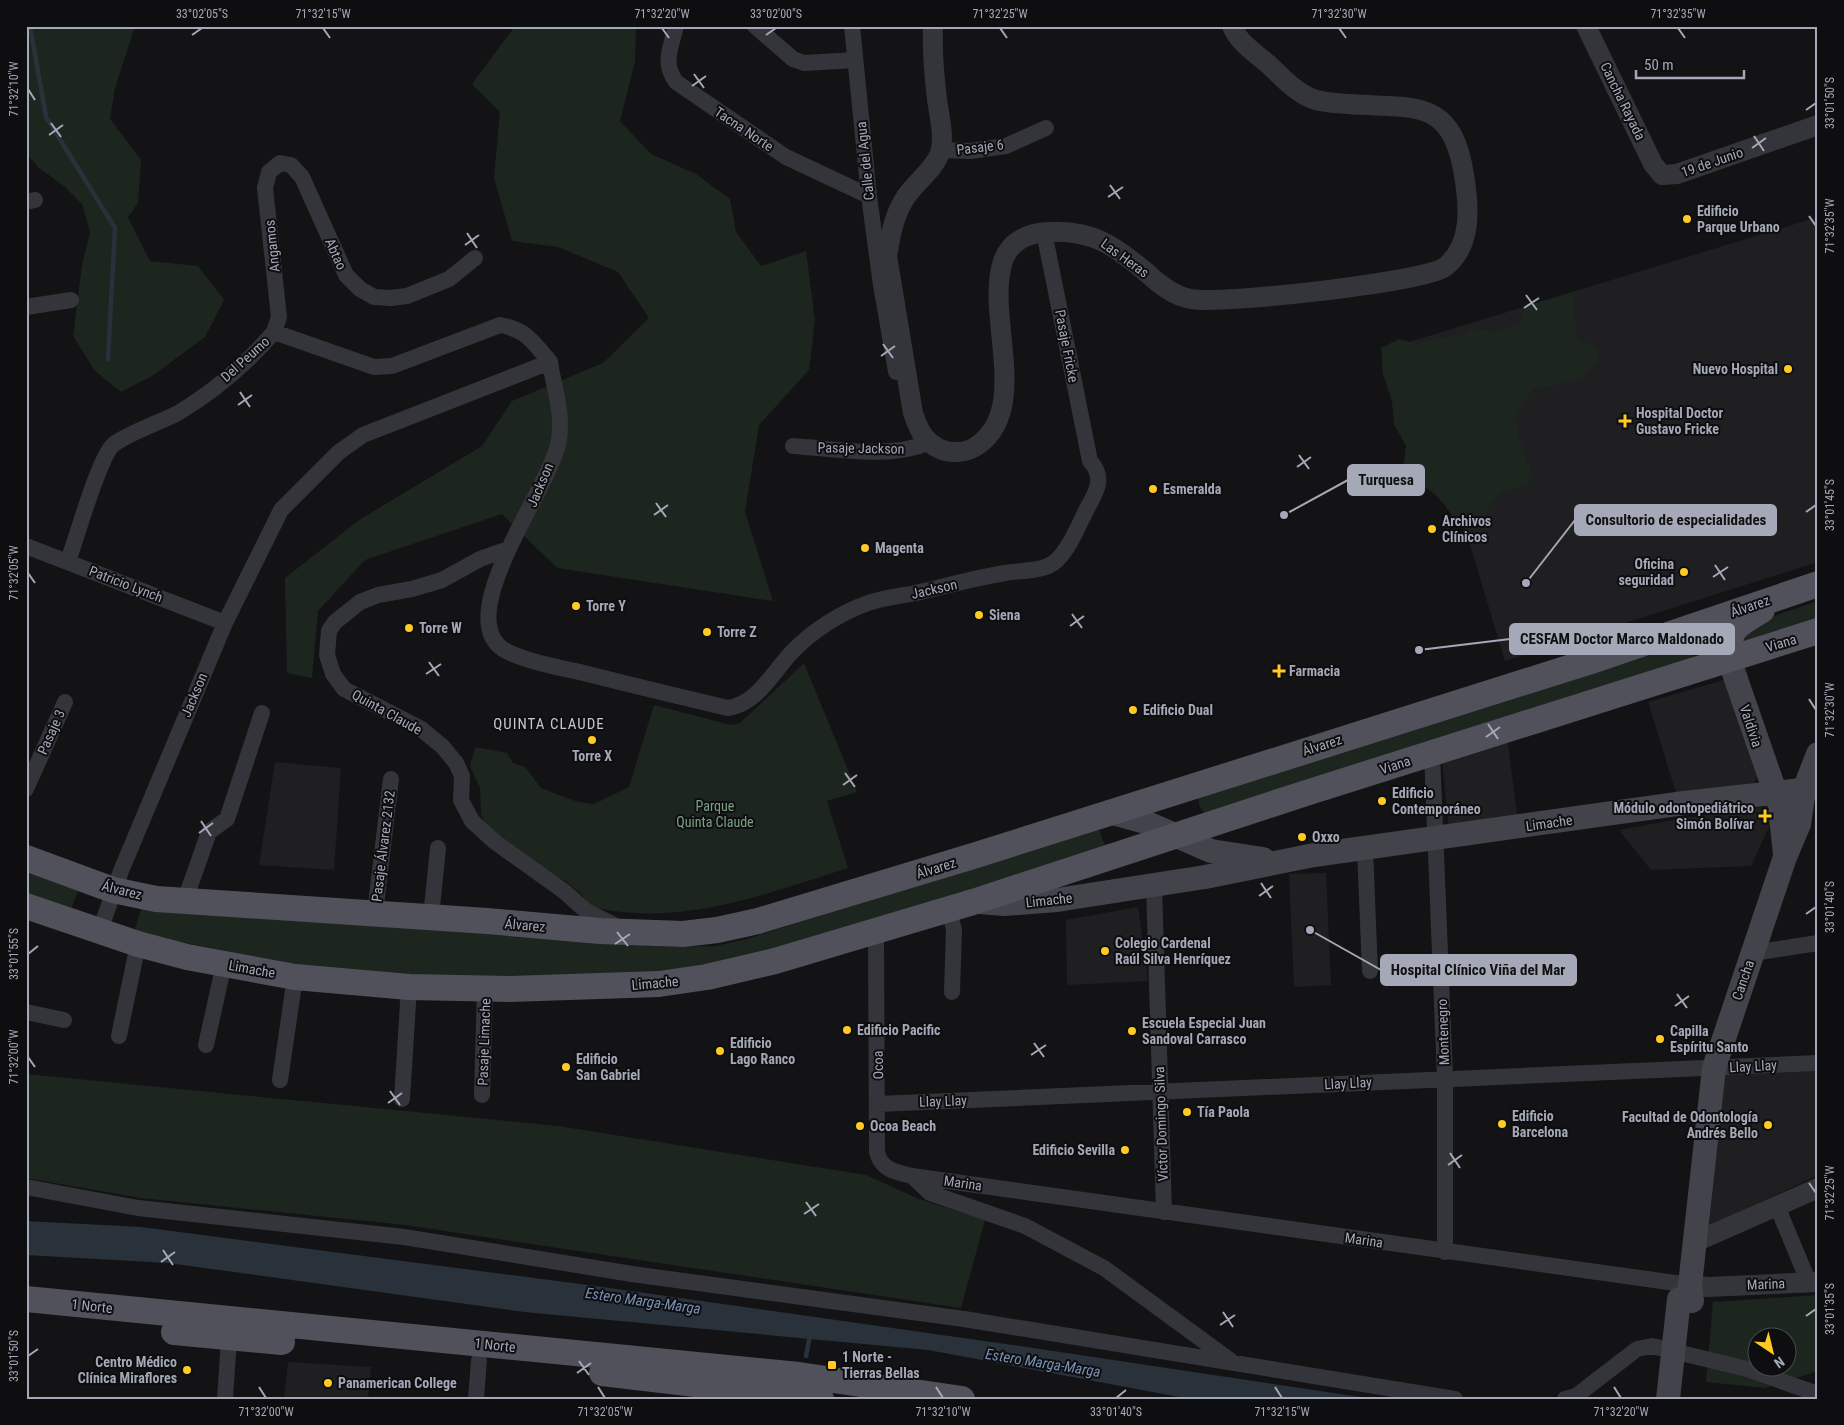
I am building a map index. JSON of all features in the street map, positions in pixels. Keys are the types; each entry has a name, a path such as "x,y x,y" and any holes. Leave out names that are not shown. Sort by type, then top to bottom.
{"main road":[{"name":"Álvarez","path":"26,858 114,890 156,899 629,932 683,934 717,930 758,921 906,877 1594,660 1818,584"},
{"path":"1729,659 1729,640 1734,628 1793,592"},
{"name":"Viana","path":"961,905 1818,631"},
{"name":"Valdivia","path":"1729,659 1774,794"},
{"path":"1594,660 1604,698"},
{"name":"Cancha","path":"1687,1295 1695,1242 1714,1068 1785,857 1811,789 1818,754"},
{"name":"Limache","path":"26,906 138,944 224,964 295,977 409,988 485,989 650,984 698,978 775,961 961,905 1057,900 1205,878 1280,861 1365,848 1684,803 1811,789"},
{"name":"Cancha","path":"1774,794 1780,806 1785,857"},
{"name":"Limache","path":"1109,812 1137,819 1211,851 1280,861"},
{"path":"1205,878 1211,866 1211,851"},
{"path":"1668,1399 1687,1295"},
{"path":"1683,1399 1687,1295"},
{"name":"1 Norte","path":"26,1299 803,1392"},
{"name":"1 Norte","path":"26,1317 803,1392 962,1399"}],"street":[{"name":"Tacna Norte","path":"676,26 667,62 676,82 779,153 869,196"},
{"path":"756,26 793,59 804,63 854,60"},
{"name":"Calle del Agua","path":"852,26 869,196 886,287"},
{"path":"896,372 886,287 886,256 895,217 911,190 933,166 941,150 941,127 932,55 932,26"},
{"name":"Las Heras","path":"928,443 947,452 960,452 973,448 987,438 994,427 1002,408 1005,382 998,288 1004,260 1013,243 1027,235 1068,231 1088,234 1105,241 1128,257 1165,288 1194,300 1266,297 1406,279 1444,268 1456,254 1463,241 1468,221 1469,202 1462,156 1456,138 1449,128 1433,113 1424,110 1330,103 1309,98 1240,40 1232,26"},
{"name":"Cancha Rayada","path":"1586,26 1653,164 1662,175"},
{"name":"19 de Junio","path":"1662,175 1677,174 1818,125"},
{"name":"Pasaje 6","path":"941,150 970,151 1006,146 1046,128"},
{"name":"Abtao","path":"280,163 291,165 302,177 346,275 360,289 374,297 408,296 449,279 475,258"},
{"name":"Angamos","path":"274,332 279,317 266,188 270,172 280,163"},
{"name":"Pasaje Fricke","path":"1044,232 1090,461"},
{"path":"886,287 914,413 920,432 928,443"},
{"path":"26,306 71,300"},
{"name":"Del Peumo","path":"68,562 103,460 113,445 177,413 202,398 257,351 274,332 374,367 383,367 392,366 500,325 516,328 529,337 550,362"},
{"name":"Jackson","path":"99,932 114,890 225,623 281,510 339,452 363,435 550,362 560,400 559,442 535,501 508,549 490,596 487,617 489,631 495,641 507,651 558,667 728,708 741,706 753,698 792,652 817,630 868,603 1006,572 1048,566 1056,561 1067,546 1097,490 1099,474 1090,461"},
{"name":"Pasaje Jackson","path":"794,446 886,451 911,450 928,443"},
{"name":"Patricio Lynch","path":"26,546 225,623"},
{"name":"Quinta Claude","path":"508,549 480,559 442,580 412,589 378,595 360,602 335,622 329,631 327,656 333,674 344,689 420,728 443,748 456,763 462,776 461,800 472,821 495,842 565,892 586,911 629,932"},
{"name":"Pasaje 3","path":"26,788 65,702"},
{"path":"185,900 209,832 227,819 262,713"},
{"name":"Montenegro","path":"1432,753 1445,1078 1445,1252"},
{"name":"Pasaje Álvarez 2132","path":"375,913 391,779"},
{"path":"431,917 438,848"},
{"path":"1365,848 1370,971"},
{"name":"Víctor Domingo Silva","path":"1154,886 1164,1212"},
{"path":"952,992 954,930 961,905"},
{"name":"Ocoa","path":"876,931 877,1142 879,1160 889,1169 912,1176"},
{"path":"1752,953 1818,943"},
{"path":"119,1036 138,944"},
{"path":"206,1045 224,964"},
{"path":"280,1080 295,977"},
{"path":"402,1099 409,988"},
{"name":"Pasaje Limache","path":"482,1095 485,989"},
{"path":"26,1012 64,1020"},
{"name":"Llay Llay","path":"878,1104 1818,1063"},
{"path":"912,1176 930,1193 1025,1226 1104,1268 1234,1363"},
{"name":"Marina","path":"912,1176 1445,1252 1687,1295 1708,1287 1813,1282"},
{"path":"26,1187 138,1208 404,1237 632,1274 964,1319 1455,1399"},
{"path":"1695,1242 1818,1188"},
{"path":"1777,1206 1813,1282"},
{"path":"225,1399 229,1338"},
{"path":"1565,1399 1576,1396 1637,1349 1652,1346 1747,1369 1818,1394"},
{"path":"476,1399 479,1360"}],"shaded area":[{"name":"Hospital Doctor Gustavo Fricke","path":"1818,217 1818,562 1505,661 1409,342"},
{"path":"1727,679 1759,776 1752,785 1677,796 1648,702"},
{"path":"1507,738 1518,821 1449,831 1442,759"},
{"path":"275,762 341,768 334,870 259,865"},
{"path":"1769,806 1773,818 1751,866 1651,870 1619,830 1684,818"},
{"path":"1326,873 1331,985 1294,987 1289,874"},
{"name":"Colegio Cardenal Raúl Silva Henríquez","path":"1138,907 1148,981 1067,985 1066,920"},
{"name":"Facultad de Odontología Andrés Bello","path":"1818,1071 1818,1175 1709,1226 1722,1075"},
{"name":"Panamerican College","path":"288,1362 371,1367 368,1399 284,1399"}],"green space":[{"path":"26,26 135,26 115,88 110,119 141,160 138,203 128,217 150,261 198,266 224,300 205,337 152,376 121,392 95,371 73,336 82,265 90,232 82,204 65,187 38,167 26,153"},
{"path":"515,26 636,26 635,62 620,121 651,154 696,174 730,199 736,232 761,266 806,251 815,320 809,370 759,425 745,512 773,601 557,568 502,514 365,560 318,611 312,678 287,673 285,578 359,520 482,446 512,401 603,363 649,318 618,272 558,247 512,241 494,178 500,112 472,84"},
{"path":"1573,292 1577,338 1594,346 1600,358 1588,373 1580,378 1562,384 1534,388 1516,416 1518,434 1533,478 1525,485 1500,493 1482,517 1457,523 1435,494 1422,485 1402,478 1406,446 1394,424 1392,401 1383,374 1381,348 1399,339 1418,344 1436,338 1459,336 1472,329 1489,330 1492,334 1520,324 1526,306"},
{"path":"1818,601 1818,624 1738,650 1737,629"},
{"path":"1677,641 1693,649 1694,663 1207,817 1200,807 1197,795"},
{"name":"Parque Quinta Claude","path":"804,663 857,792 827,801 848,868 753,898 721,905 688,911 623,912 590,906 581,894 567,882 521,856 487,825 481,815 480,788 470,766 475,747 507,753 513,763 525,767 541,788 578,802 594,804 629,787 654,705 731,725 740,723"},
{"path":"1098,827 1107,851 728,967 664,976 388,982 134,933 142,905 669,947 715,946 747,939"},
{"path":"26,865 80,887 69,913 26,898"},
{"path":"26,1074 558,1126 866,1175 919,1199 985,1220 961,1308 405,1225 141,1198 26,1178"},
{"path":"1818,1295 1818,1371 1765,1388 1706,1382 1713,1302"}],"water":[{"name":"Estero Marga-Marga","path":"26,1221 141,1227 588,1285 1020,1346 1374,1399 1190,1399 928,1350 524,1312 168,1263 26,1255"}],"waterway":[{"path":"30,26 46,117 115,228 108,359"},
{"path":"806,1356 810,1335"}],"place":[{"name":"Edificio Parque Urbano","path":"1687,219"},
{"name":"Nuevo Hospital","path":"1788,369"},
{"name":"Hospital Doctor Gustavo Fricke","path":"1625,421"},
{"name":"Esmeralda","path":"1153,489"},
{"name":"Turquesa","path":"1284,515"},
{"name":"Archivos Clínicos","path":"1432,529"},
{"name":"Magenta","path":"865,548"},
{"name":"Oficina seguridad","path":"1684,572"},
{"name":"Consultorio de especialidades","path":"1526,583"},
{"name":"Torre Y","path":"576,606"},
{"name":"Siena","path":"979,615"},
{"name":"Torre W","path":"409,628"},
{"name":"Torre Z","path":"707,632"},
{"name":"CESFAM Doctor Marco Maldonado","path":"1419,650"},
{"name":"Farmacia","path":"1279,671"},
{"name":"Edificio Dual","path":"1133,710"},
{"name":"Torre X","path":"592,740"},
{"name":"Edificio Contemporáneo","path":"1382,801"},
{"name":"Módulo odontopediátrico Simón Bolívar","path":"1765,816"},
{"name":"Oxxo","path":"1302,837"},
{"name":"Hospital Clínico Viña del Mar","path":"1310,930"},
{"name":"Colegio Cardenal Raúl Silva Henríquez","path":"1105,951"},
{"name":"Edificio Pacific","path":"847,1030"},
{"name":"Escuela Especial Juan Sandoval Carrasco","path":"1132,1031"},
{"name":"Capilla Espíritu Santo","path":"1660,1039"},
{"name":"Edificio Lago Ranco","path":"720,1051"},
{"name":"Edificio San Gabriel","path":"566,1067"},
{"name":"Tía Paola","path":"1187,1112"},
{"name":"Edificio Barcelona","path":"1502,1124"},
{"name":"Facultad de Odontología Andrés Bello","path":"1768,1125"},
{"name":"Ocoa Beach","path":"860,1126"},
{"name":"Edificio Sevilla","path":"1125,1150"},
{"name":"1 Norte - Tierras Bellas","path":"832,1365"},
{"name":"Centro Médico Clínica Miraflores","path":"187,1370"},
{"name":"Panamerican College","path":"328,1383"}],"district":[{"name":"QUINTA CLAUDE","path":"549,724"}]}
